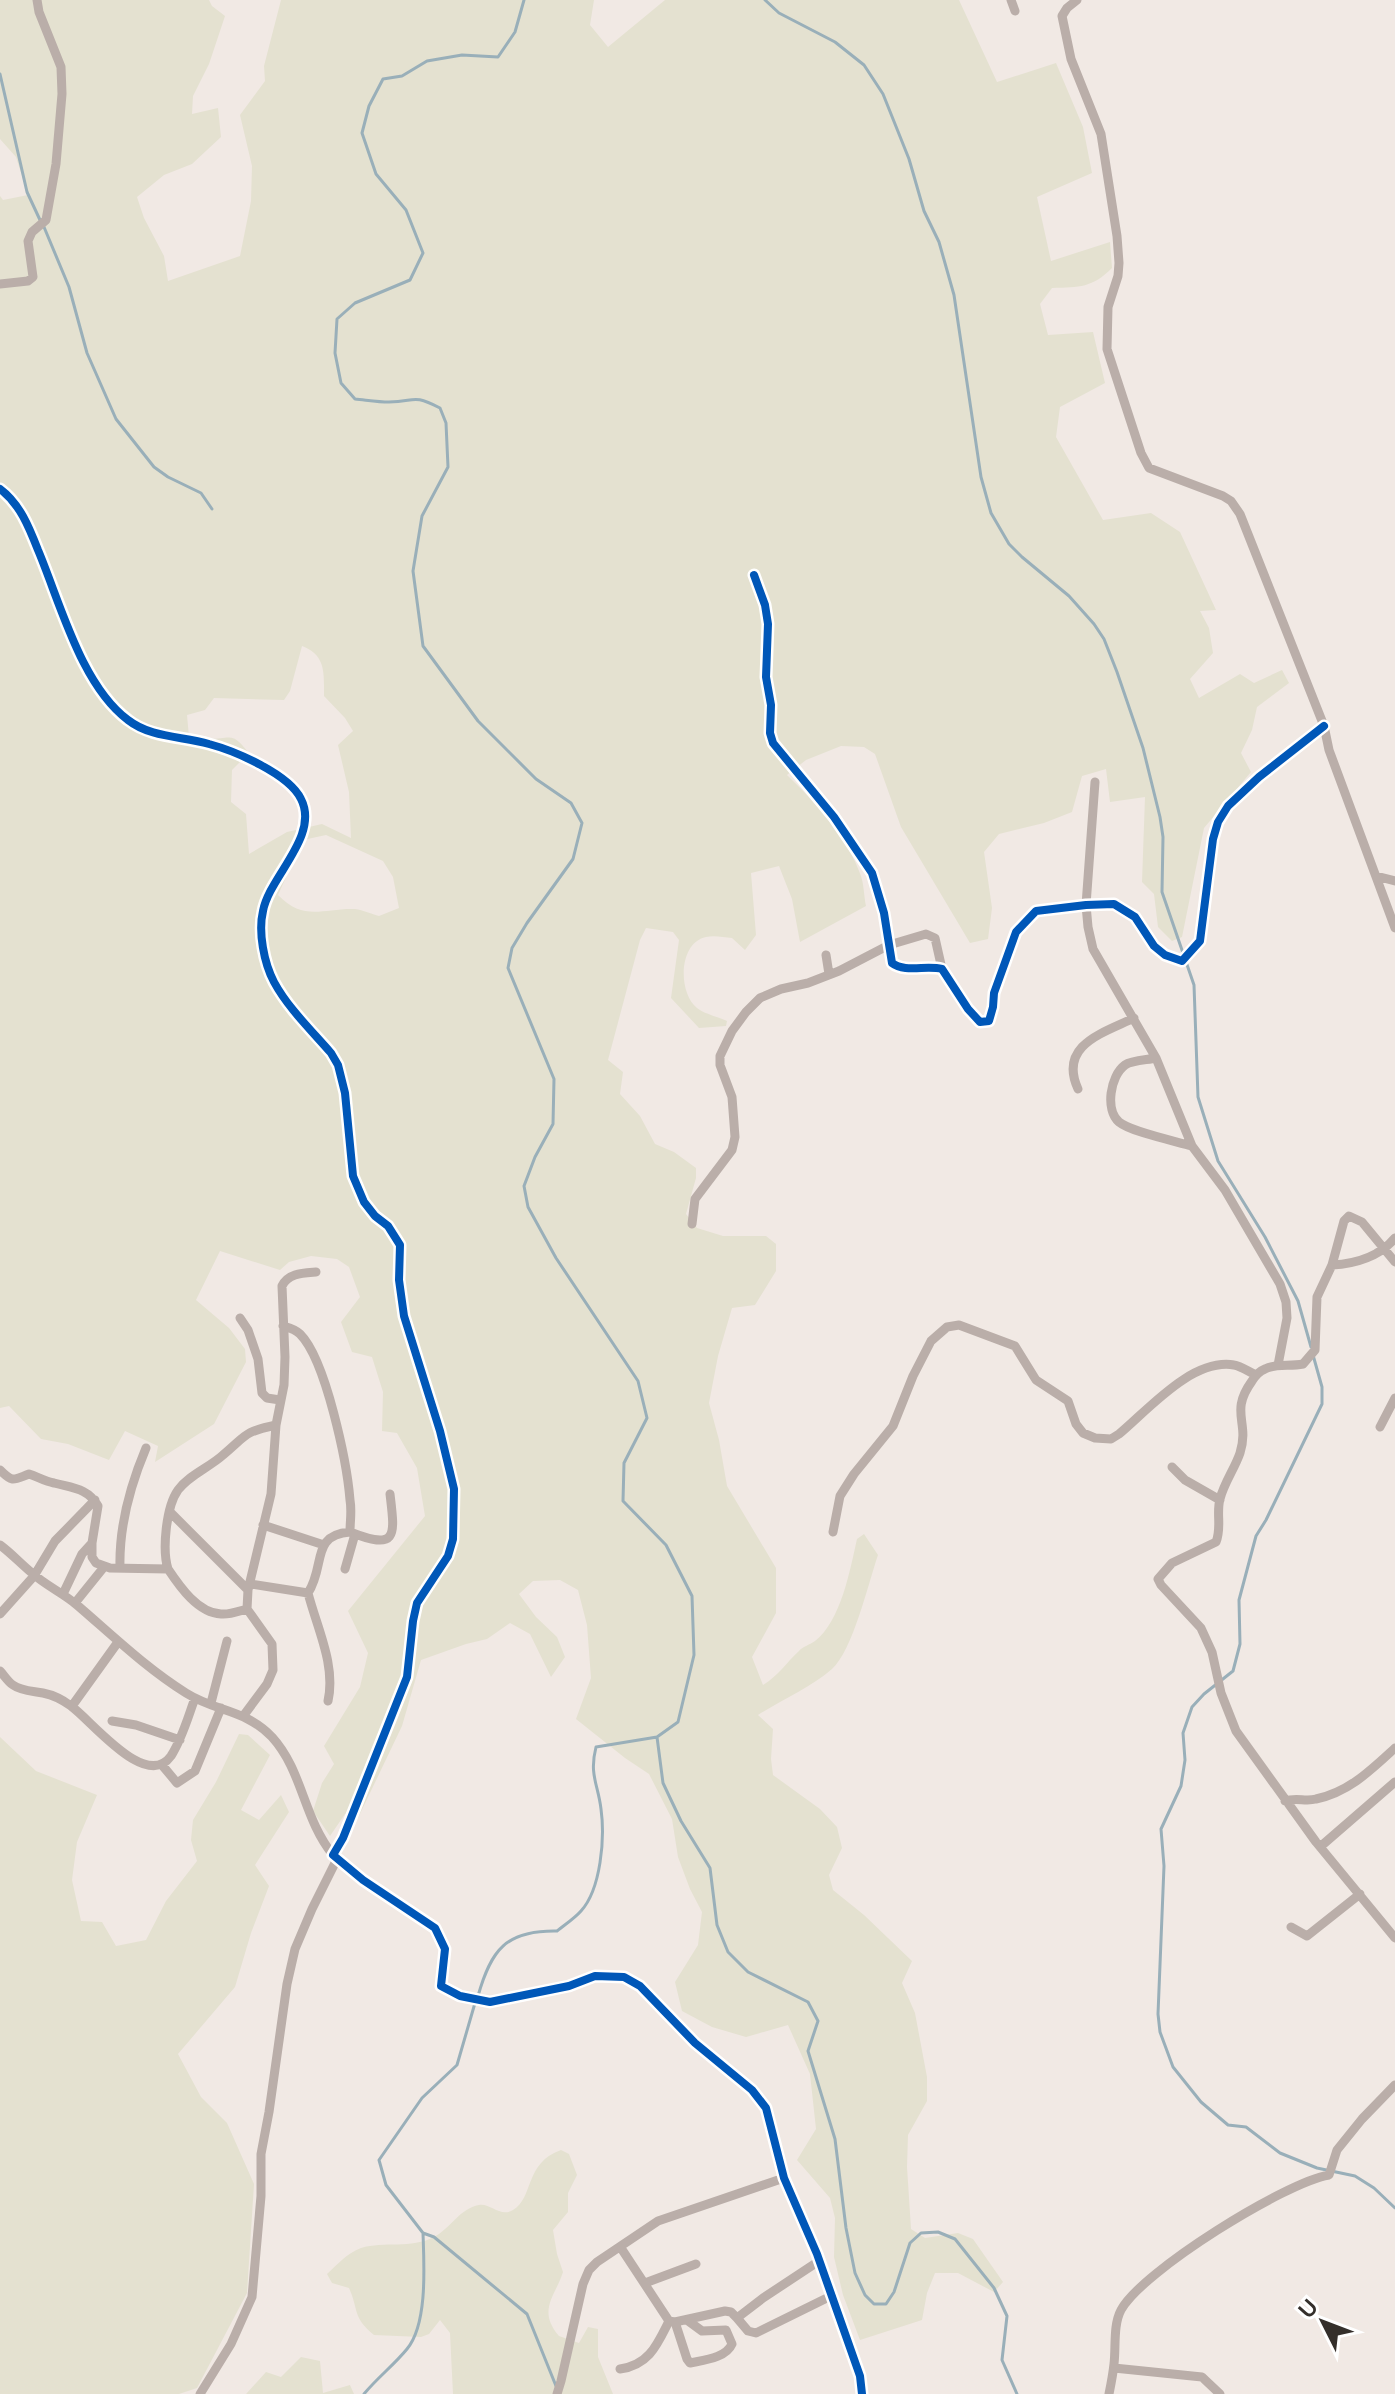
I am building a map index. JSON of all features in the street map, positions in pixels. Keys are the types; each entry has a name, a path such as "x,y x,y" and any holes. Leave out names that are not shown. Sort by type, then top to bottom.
{"street":[{"path":"0,284 28,281 33,277 28,241 32,232 43,223 56,164 61,67 37,0"},
{"path":"1011,0 1015,11"},
{"path":"1077,0 1062,16 1071,59 1101,134 1117,236 1118,276 1108,307 1107,349 1141,453 1149,468 1223,496 1236,507 1324,726 1329,750 1395,928"},
{"path":"0,489 15,503 27,523 77,650 114,708 129,722 148,731 209,744 264,766 301,798 304,825 296,847 263,909 266,958 275,984 338,1065 348,1112 353,1176 364,1202 388,1226 400,1245 399,1280 404,1316 440,1431 454,1489 453,1539 448,1556 417,1603 407,1677 295,1949 261,2154 261,2196 252,2297 231,2344 200,2394"},
{"path":"754,575 768,624 766,677 773,743 834,817 872,873 879,892 892,963 898,967 931,966 942,969"},
{"path":"692,1224 695,1199 732,1150 735,1137 732,1097 720,1065 720,1056 732,1031 760,998 808,983 889,945 926,934 935,938 942,969 974,1017 980,1022 989,1021 994,993 1016,932 1023,923 1036,911 1086,905 1114,904 1127,911 1135,917 1154,946 1165,955 1182,961 1200,941 1213,839 1218,822 1228,806 1259,777 1324,726"},
{"path":"1095,782 1086,905 1093,949 1156,1058 1192,1146 1225,1190 1280,1284 1287,1318 1278,1365"},
{"path":"1376,876 1395,881"},
{"path":"826,955 829,974"},
{"path":"1078,1089 1072,1076 1073,1064 1082,1045 1134,1018"},
{"path":"1156,1058 1127,1063 1112,1087 1111,1108 1118,1122 1130,1128 1192,1146"},
{"path":"1395,1262 1362,1222 1349,1216 1344,1221 1332,1265 1317,1297 1315,1350 1303,1364 1278,1365 1256,1375 1240,1401 1244,1431 1240,1452 1220,1500 1220,1534 1216,1542 1172,1563 1158,1579 1201,1628 1212,1652 1221,1693 1236,1731 1320,1847 1395,1938"},
{"path":"1332,1265 1356,1261 1385,1250 1395,1238"},
{"path":"244,1715 267,1684 273,1670 272,1644 247,1609 274,1473 276,1425 284,1385 282,1286 285,1279 316,1272"},
{"path":"240,1318 248,1330 258,1359 262,1393 267,1398 280,1400"},
{"path":"833,1532 840,1496 893,1426 931,1341 947,1327 959,1325 1015,1346 1036,1380 1068,1401 1076,1424 1083,1433 1095,1438 1111,1439 1119,1434 1176,1384 1199,1371 1217,1365 1236,1365 1256,1375"},
{"path":"283,1326 294,1329 302,1336 314,1354 338,1429 349,1488 353,1533 345,1569"},
{"path":"1380,1427 1395,1398"},
{"path":"247,1609 224,1615 201,1607 181,1588 168,1569 164,1559 164,1543 179,1489 246,1434 276,1425"},
{"path":"120,1567 124,1519 134,1478 146,1448"},
{"path":"1172,1467 1185,1480 1220,1500"},
{"path":"0,1470 11,1479 29,1474 81,1489 95,1500 98,1514 92,1557 96,1563 104,1567 168,1569"},
{"path":"328,1701 330,1673 308,1593 324,1545 336,1533 353,1533 380,1542 392,1534 394,1521 390,1494"},
{"path":"0,1614 34,1576 55,1541 95,1500"},
{"path":"171,1513 250,1587 308,1593"},
{"path":"263,1525 324,1545"},
{"path":"63,1594 82,1554 92,1543"},
{"path":"0,1545 34,1576 75,1603 118,1642 195,1698 244,1715 271,1736 289,1758 311,1820 335,1857 363,1880 435,1928 445,1949 441,1986 460,1996 483,2002 559,1989 595,1976 616,1975 640,1986 695,2043 752,2090 766,2108 784,2178 819,2261 860,2376 862,2394"},
{"path":"75,1603 104,1567"},
{"path":"211,1703 227,1641"},
{"path":"72,1706 118,1642"},
{"path":"0,1671 13,1685 47,1693 72,1706 131,1758 145,1765 162,1765 169,1758 180,1740 195,1698"},
{"path":"162,1765 177,1783 194,1773 221,1708"},
{"path":"112,1721 136,1725 180,1740"},
{"path":"1285,1801 1319,1799 1344,1790 1395,1748"},
{"path":"1320,1847 1395,1782"},
{"path":"1291,1927 1307,1936 1360,1894"},
{"path":"1109,2394 1120,2312 1140,2286 1206,2238 1297,2185 1331,2170 1337,2150 1395,2085"},
{"path":"557,2394 583,2284 589,2270 597,2262 658,2221 784,2178"},
{"path":"621,2248 672,2322 690,2363 725,2354 731,2349 726,2330 702,2331 687,2320"},
{"path":"737,2318 819,2261"},
{"path":"645,2283 696,2264"},
{"path":"620,2369 632,2367 645,2358 672,2322 725,2311 731,2312 748,2331 756,2333 831,2296"},
{"path":"1114,2368 1202,2377 1220,2394"}],"shaded area":[{"path":"0,0 209,0 225,16 209,64 193,96 192,114 218,108 221,137 192,164 164,175 137,197 164,256 168,281 240,256 251,201 252,166 240,115 265,81 264,66 281,0 594,0 590,25 608,47 665,0 959,0 997,82 1056,63 1083,127 1092,173 1037,197 1051,261 1110,242 1112,268 1085,285 1052,288 1040,304 1048,335 1093,332 1105,383 1060,407 1056,437 1103,520 1151,513 1180,532 1216,610 1200,611 1209,628 1213,653 1190,679 1199,698 1240,674 1254,683 1282,670 1289,683 1257,707 1252,730 1241,753 1251,772 1204,828 1182,937 1172,941 1158,927 1154,894 1142,882 1145,797 1110,802 1106,769 1082,776 1072,812 1044,823 999,834 984,852 992,908 988,939 970,943 901,827 875,754 864,747 841,746 806,760 787,775 819,809 848,848 861,876 866,906 800,942 792,899 779,866 751,873 756,935 745,950 732,938 709,936 697,941 690,949 684,969 686,991 691,1001 700,1010 727,1021 726,1026 699,1028 671,998 679,940 673,932 646,928 640,940 608,1060 623,1072 620,1094 640,1116 655,1144 674,1152 696,1168 686,1214 697,1228 723,1236 766,1236 776,1244 776,1271 755,1305 732,1308 709,1403 727,1486 776,1568 776,1613 752,1657 763,1685 801,1649 815,1641 832,1621 843,1594 857,1539 864,1534 878,1555 865,1599 840,1660 815,1682 758,1715 773,1729 773,1775 820,1809 837,1827 842,1848 829,1875 833,1890 912,1961 902,1983 915,2013 927,2077 927,2101 908,2135 911,2229 925,2238 958,2233 973,2239 1003,2282 994,2292 958,2273 935,2273 922,2320 860,2340 843,2295 834,2257 835,2218 830,2198 797,2160 816,2129 810,2074 788,2025 746,2037 712,2027 682,2011 675,1982 698,1945 702,1912 678,1857 672,1819 649,1774 576,1719 591,1678 587,1625 578,1590 560,1580 533,1581 519,1594 536,1617 557,1637 565,1657 551,1677 530,1634 510,1623 487,1639 421,1660 402,1726 358,1818 345,1814 330,1836 313,1811 322,1783 334,1764 324,1746 360,1687 368,1653 348,1611 425,1516 417,1468 397,1433 382,1431 383,1392 372,1357 352,1352 341,1322 360,1297 349,1267 337,1259 311,1256 289,1262 280,1270 220,1251 196,1300 229,1328 245,1349 246,1362 214,1424 155,1462 158,1446 125,1431 109,1460 68,1444 41,1439 9,1406 0,1408 0,196 3,200 28,195 16,157 0,139","holes":["302,646 320,660 324,696 353,731 338,745 349,792 351,838 322,824 287,832 249,854 246,814 231,802 232,770 249,753 232,738 189,737 187,715 205,710 214,698 284,700 290,691","326,835 383,861 393,877 399,908 379,916 355,909 314,912 296,908 278,895 303,840"]},
{"path":"239,1734 248,1735 270,1755 241,1810 259,1820 281,1795 289,1812 255,1865 269,1886 235,1987 178,2054 201,2097 227,2123 254,2184 247,2293 197,2388 179,2394 0,2394 0,1737 36,1771 97,1795 77,1842 72,1880 81,1921 102,1922 116,1946 146,1940 166,1901 197,1861 191,1840 193,1820"},
{"path":"561,2150 569,2154 577,2175 568,2193 568,2212 553,2230 563,2272 550,2304 549,2319 559,2336 579,2343 588,2327 598,2329 598,2357 613,2394 453,2394 450,2333 440,2320 429,2334 421,2337 374,2335 359,2318 349,2288 332,2283 327,2274 361,2248 416,2243 434,2237 472,2207 483,2205 504,2212 513,2210 520,2205 541,2163"},
{"path":"301,2357 320,2361 323,2393 350,2385 354,2394 246,2394 266,2372 281,2377"}],"waterway":[{"path":"478,1996 489,1966 503,1946 525,1934 557,1931 588,1901 597,1877 602,1848 601,1809 594,1772 596,1747 657,1737 678,1722 694,1655 692,1596 666,1545 623,1501 624,1463 647,1418 638,1381 556,1258 528,1207 524,1186 553,1124 554,1079 508,968 512,948 573,859 582,823 571,803 536,779 478,721 423,646 413,571 422,516 448,467 446,423 440,408 418,400 389,402 355,399 341,383 335,353 337,319 355,303 410,280 423,253 406,210 376,174 362,133 369,106 383,79 402,76 427,61 462,55 498,57 515,32 524,0"},
{"path":"765,0 779,13 835,42 864,65 883,94 909,159 924,211 939,242 954,295 981,477 991,513 1009,544 1069,596 1104,639 1143,748 1160,817 1163,837 1162,892 1194,985 1198,1097 1218,1161 1265,1237 1298,1301 1311,1347"},
{"path":"0,74 27,192 40,220"},
{"path":"44,227 69,287 87,353 116,419 154,467 201,493 212,509"},
{"path":"1313,1355 1322,1387 1322,1404 1256,1536 1239,1600 1240,1644 1233,1671 1192,1707 1183,1733 1185,1760 1181,1786 1161,1829 1164,1866 1158,2014 1160,2032 1173,2067 1201,2102 1228,2125 1246,2127 1280,2153 1317,2168 1355,2176 1374,2188 1395,2208"},
{"path":"657,1737 663,1783 681,1821 710,1868 717,1925 728,1952 748,1972 808,2002 818,2021 808,2051 835,2139 846,2228 855,2273 865,2295 874,2304 886,2304 894,2292 910,2243 921,2233 938,2232 955,2239 994,2288 1007,2316 1002,2360 1017,2394"},
{"path":"475,2003 457,2065 422,2098 379,2160 386,2185 423,2233 434,2237 527,2314 556,2386"},
{"path":"364,2394 414,2338 422,2309 423,2233"}],"cycle path":[{"path":"0,489 13,502 27,525 85,665 112,705 137,726 233,752 273,772 295,790 305,813 299,842 274,884 263,911 261,928 265,957 280,992 338,1065 345,1093 353,1176 364,1202 388,1226 400,1245 399,1280 404,1316 440,1431 454,1489 453,1539 448,1556 417,1603 407,1677 343,1838 333,1855 363,1880 435,1928 445,1949 441,1986 460,1996 490,2002 569,1986 595,1976 624,1977 640,1986 695,2043 752,2090 766,2108 784,2178 817,2254 860,2376 862,2394"},
{"path":"754,575 768,624 766,677 773,743 834,817 872,873 884,913 892,963 903,968 942,969 980,1022 989,1021 994,993 1016,932 1036,911 1114,904 1135,917 1154,946 1165,955 1182,961 1200,941 1213,839 1218,822 1228,806 1259,777 1324,726"}]}
